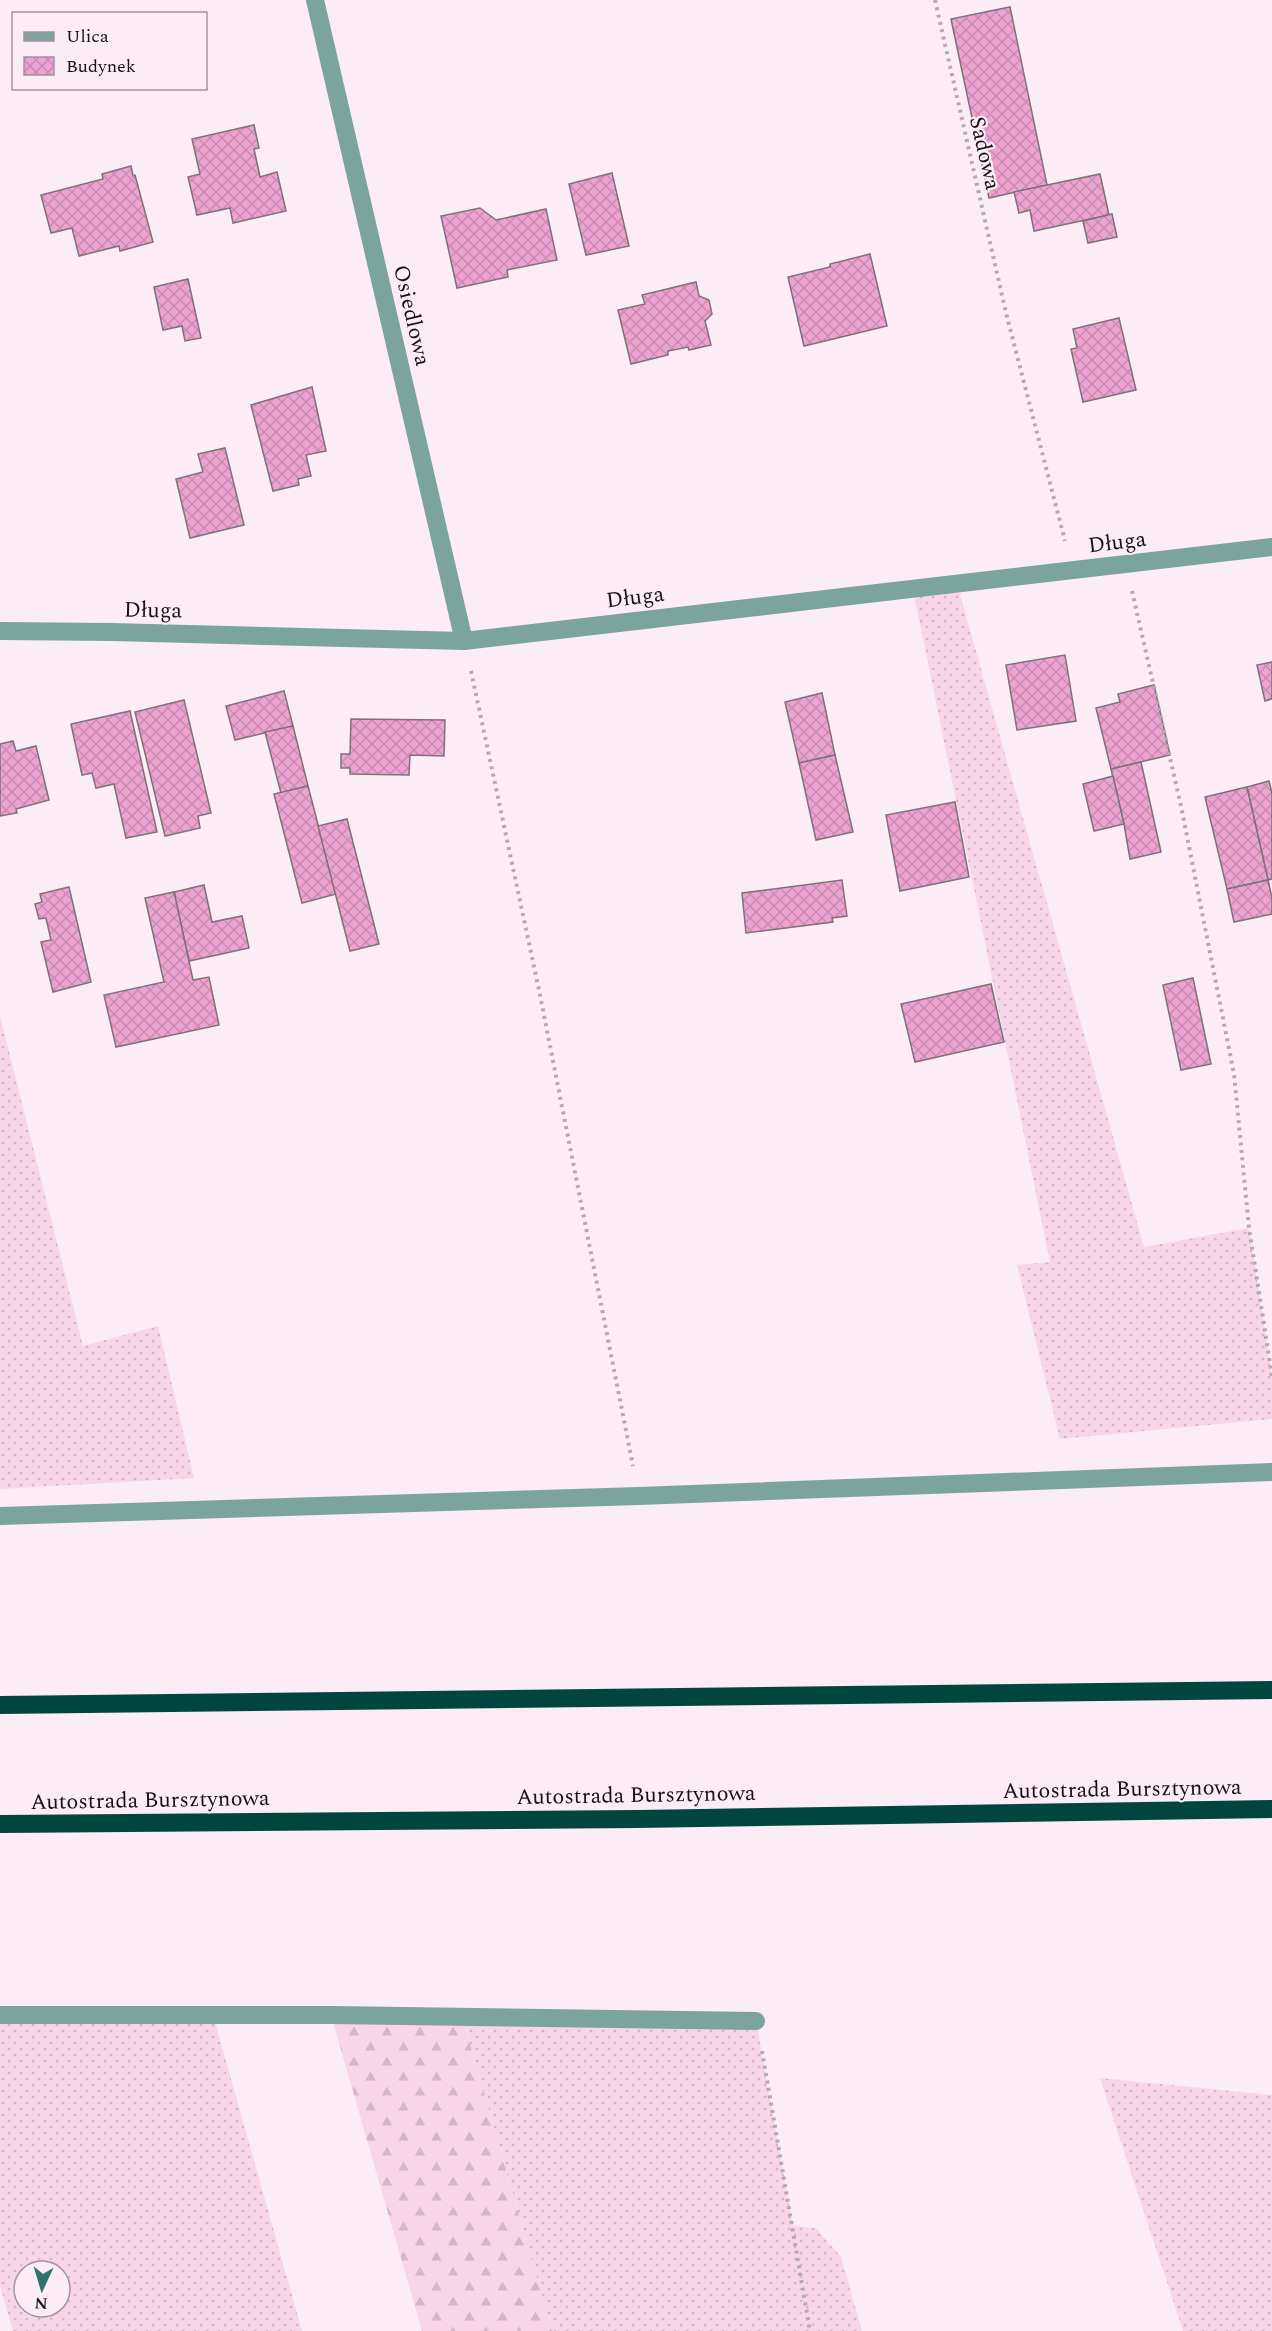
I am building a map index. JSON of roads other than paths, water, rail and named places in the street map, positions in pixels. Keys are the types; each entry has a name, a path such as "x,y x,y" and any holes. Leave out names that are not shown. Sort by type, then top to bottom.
{"highway":[{"path":"0,1705 1272,1690"},
{"name":"Autostrada Bursztynowa","path":"0,1824 638,1819 1272,1809"}],"street":[{"name":"Osiedlowa","path":"315,0 464,640"},
{"name":"Długa","path":"0,631 464,640 1272,547"},
{"path":"0,1516 639,1496 1272,1472"},
{"path":"0,2015 331,2015 756,2020"}]}
